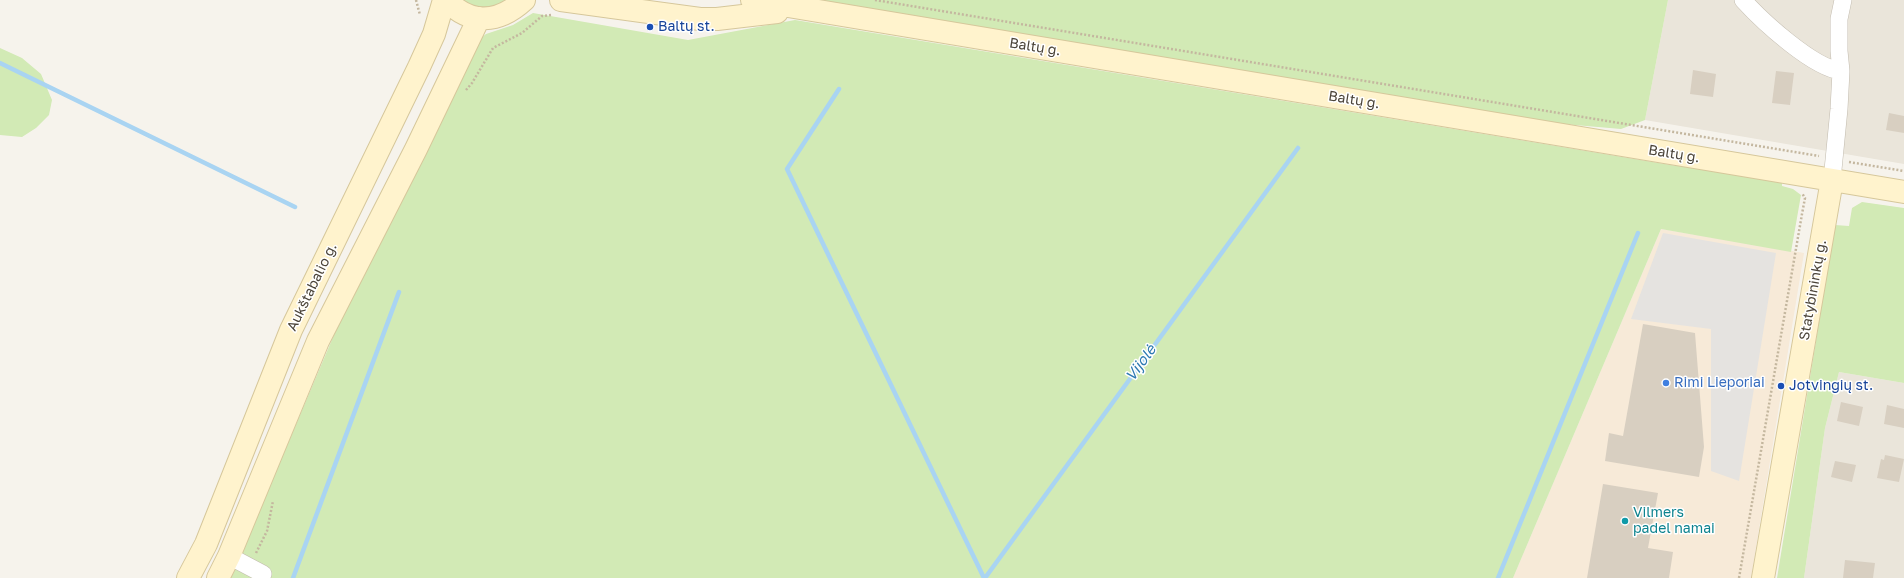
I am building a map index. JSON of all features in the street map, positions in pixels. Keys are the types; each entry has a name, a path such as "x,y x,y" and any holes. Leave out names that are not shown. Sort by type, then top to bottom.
{"main road":[{"path":"445,0 454,8 466,15 479,18 496,17 512,11 525,0"},
{"name":"Aukštabalio g.","path":"188,578 206,544 291,330 420,68 434,34 445,0"},
{"name":"Baltų g.","path":"752,0 1834,170 1904,192"},
{"name":"Baltų g.","path":"558,7 700,19 717,19 804,9"},
{"name":"Aukštabalio g.","path":"218,578 229,556 318,341 416,149 479,18"},
{"name":"Statybininkų g.","path":"1764,578 1834,170"}],"street":[{"path":"1743,0 1752,10 1791,44 1820,64 1832,70 1841,71"},
{"name":"Statybininkų g.","path":"1834,170 1841,71 1839,51 1839,19 1843,0"},
{"path":"229,556 256,570"}],"path":[{"path":"416,0 421,16 420,21"},
{"path":"875,0 1834,170 1904,171"},
{"path":"462,95 472,83 493,48 522,33 542,16 558,7"},
{"path":"1739,578 1804,206 1805,198 1798,189"},
{"path":"256,570 267,531 273,499"}],"shaded area":[{"path":"1668,0 1904,0 1904,164 1645,120"},
{"path":"1661,229 1804,253 1751,578 1513,578"},
{"path":"1663,233 1776,253 1739,481 1711,471 1711,329 1631,319"},
{"path":"1839,372 1904,383 1904,578 1804,578 1825,428"}],"green space":[{"path":"459,0 512,0 483,10"},
{"path":"798,0 1668,0 1645,120 1621,129 1552,123"},
{"path":"533,13 688,40 795,20 1671,165 1782,181 1782,186 1793,189 1801,195 1791,252 1661,229 1513,578 229,578 257,516 365,262 476,42 486,34 513,25"},
{"path":"0,48 22,58 41,74 52,100 49,115 36,128 22,137 0,135"},
{"path":"1862,202 1904,208 1904,383 1839,372 1825,428 1804,578 1777,578 1835,225 1849,226 1852,208"}],"building":[{"path":"1693,70 1716,74 1713,97 1690,94"},
{"path":"1776,71 1794,73 1790,105 1772,103"},
{"path":"1889,113 1904,116 1904,133 1886,130"},
{"name":"Rimi Lieporiai","path":"1643,324 1695,333 1704,447 1699,477 1605,461 1609,433 1623,436"},
{"path":"1841,402 1863,407 1859,426 1837,421"},
{"path":"1887,405 1904,409 1904,428 1884,424"},
{"path":"1885,455 1904,459 1899,482 1877,478 1881,459 1884,460"},
{"path":"1835,461 1856,465 1852,482 1831,477"},
{"name":"Vilmers padel namai","path":"1603,484 1658,493 1648,548 1673,552 1669,578 1587,578"},
{"path":"1845,560 1875,563 1873,578 1843,578"}],"waterway":[{"path":"0,63 295,207"},
{"path":"839,89 787,169 984,578"},
{"name":"Vijolė","path":"985,578 1298,148"},
{"path":"1498,578 1638,233"},
{"path":"293,578 399,292"}],"place":[{"name":"Baltų st.","path":"650,27"},
{"name":"Rimi Lieporiai","path":"1666,383"},
{"name":"Jotvingių st.","path":"1781,386"},
{"name":"Vilmers padel namai","path":"1625,521"}]}
